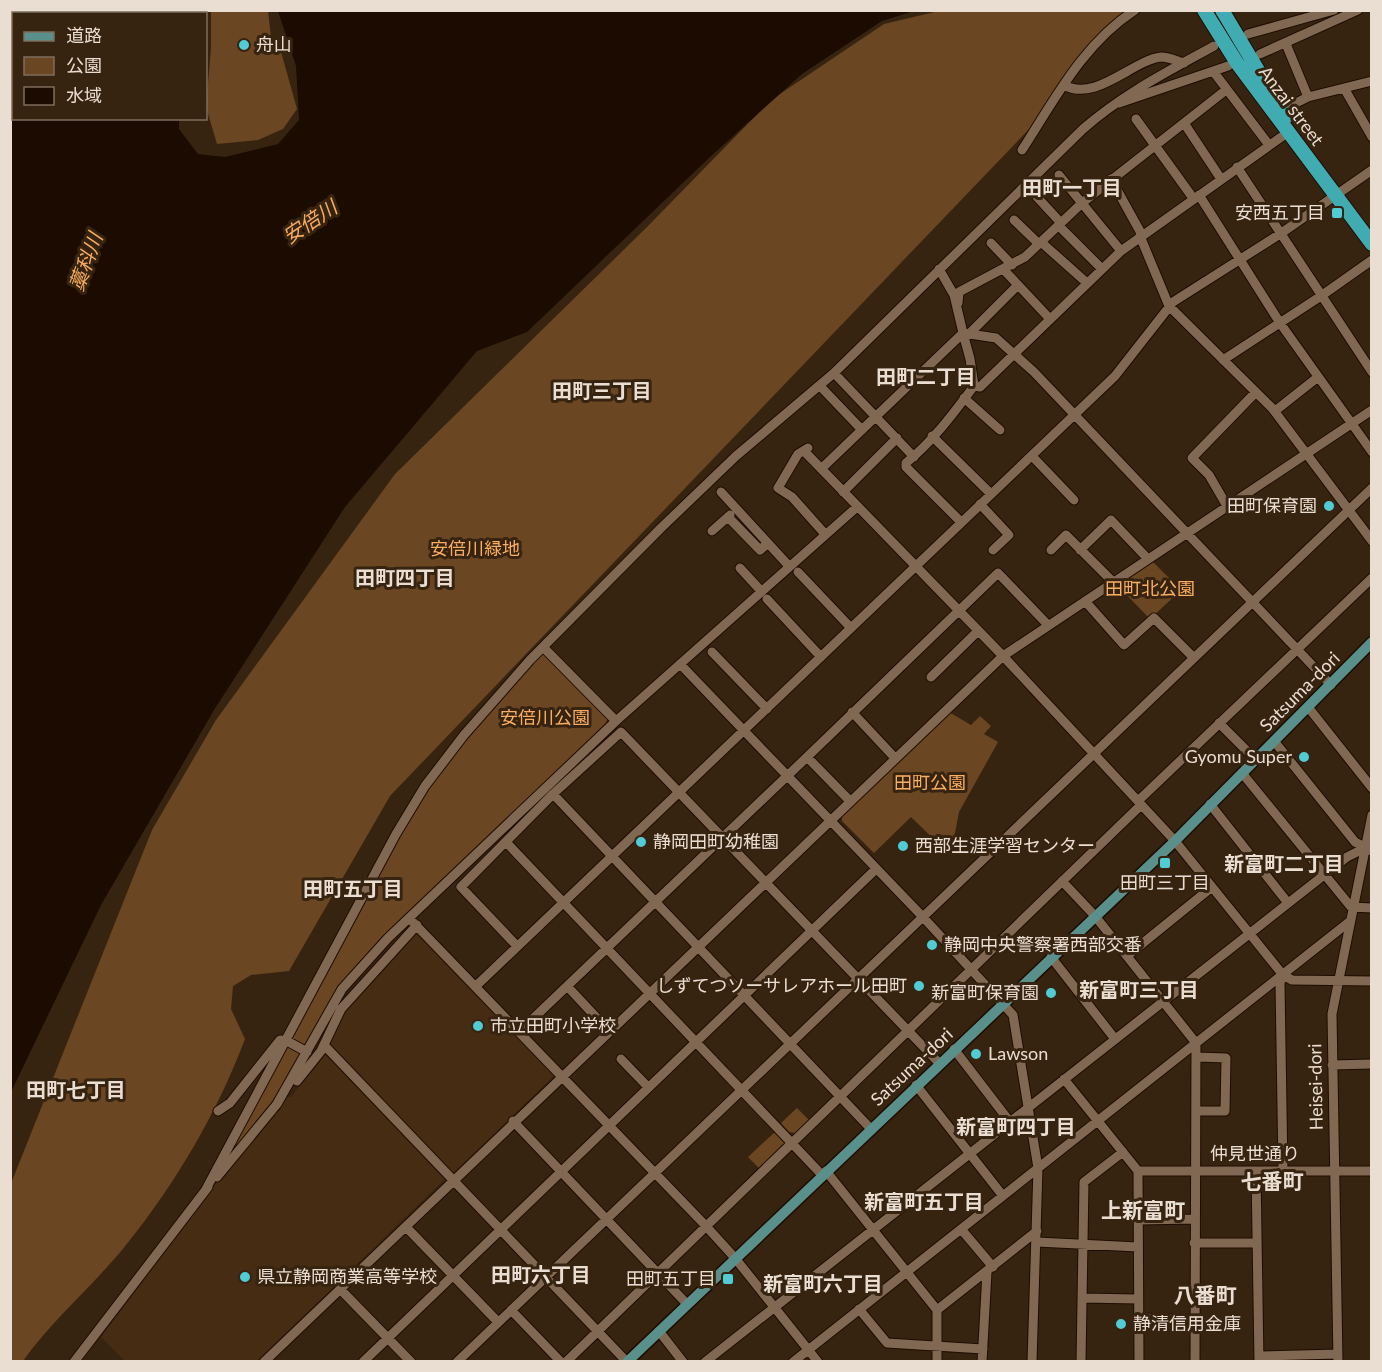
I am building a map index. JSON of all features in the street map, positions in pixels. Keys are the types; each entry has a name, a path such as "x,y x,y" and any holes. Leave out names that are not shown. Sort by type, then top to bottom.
{"highway":[{"name":"Anzai street","path":"1204,10 1217,42 1336,194"},
{"name":"Anzai street","path":"1222,10 1241,33 1282,110 1371,244"}],"main road":[{"name":"Satsuma-dori","path":"627,1361 1175,841 1371,642"}],"street":[{"path":"1022,150 1084,55 1106,32 1135,10"},
{"path":"1241,33 1334,10"},
{"path":"1260,54 1358,10"},
{"path":"204,1191 396,834 425,786 464,735 543,647 736,456 834,373 1009,199 1108,107 1217,42"},
{"path":"1286,44 1308,97"},
{"path":"1064,85 1074,90 1092,87 1159,57 1185,63"},
{"path":"1108,107 1228,66"},
{"path":"1213,71 1269,145"},
{"path":"1282,110 1308,97 1371,81"},
{"path":"1344,87 1371,137"},
{"path":"957,314 958,292 1008,267 1040,243 1111,179 1226,90"},
{"path":"1136,119 1196,196 1240,259 1280,323 1371,452"},
{"path":"1184,123 1221,179"},
{"path":"974,386 980,387 1121,251 1287,133"},
{"path":"1237,167 1371,372"},
{"path":"476,986 1115,376 1169,306 1280,234 1371,170"},
{"path":"1059,175 1121,251"},
{"path":"1111,179 1141,236 1169,306 1275,411 1371,541"},
{"path":"1037,197 1102,269"},
{"path":"1014,220 1087,283"},
{"path":"991,243 1008,267 1017,286 1050,319"},
{"path":"1223,360 1321,296 1371,260"},
{"path":"939,269 954,295 957,314 966,334 974,386 954,416 932,436 924,449 906,463 906,467 962,522"},
{"path":"821,469 1017,286"},
{"path":"966,334 996,339 1015,354 1331,685"},
{"path":"834,373 914,458"},
{"path":"1275,411 1318,377"},
{"path":"820,386 862,430"},
{"path":"1227,506 1209,475 1192,458 1256,392"},
{"path":"964,398 1000,430"},
{"path":"264,1362 608,1030 1003,656 1371,410"},
{"path":"932,436 991,494"},
{"path":"843,492 897,438"},
{"path":"825,534 792,497 778,488 798,454 806,450 821,469 1003,656 1175,841 1283,975 1292,980 1371,981"},
{"path":"1032,456 1074,500"},
{"path":"457,1362 789,1042 1371,488"},
{"path":"721,492 789,566"},
{"path":"980,504 1009,535 993,550"},
{"path":"74,1362 204,1191 267,1117 283,1094 342,989 409,918 616,721 680,664 764,595 789,566 857,507"},
{"path":"712,531 737,509"},
{"path":"728,517 760,550 768,543"},
{"path":"1080,550 1111,520 1148,559"},
{"path":"1051,550 1066,536 1113,582"},
{"path":"740,568 821,657"},
{"path":"798,572 851,628"},
{"path":"519,1032 998,573 1048,625"},
{"path":"566,1362 1371,578"},
{"path":"1084,601 1124,645 1154,618 1193,657"},
{"path":"931,677 978,631"},
{"path":"543,647 616,721"},
{"path":"712,652 767,709"},
{"path":"680,664 922,916 1013,1016 1038,1168 1032,1362"},
{"path":"1308,707 1371,788"},
{"path":"852,712 895,758"},
{"path":"1220,723 1256,759"},
{"path":"517,946 461,887 553,794 621,732 939,1063"},
{"path":"1274,741 1355,842 1368,850"},
{"path":"807,757 850,801"},
{"path":"1242,773 1351,908 1371,908"},
{"path":"553,794 870,1128"},
{"path":"1210,804 1288,903"},
{"name":"Heisei-dori","path":"1338,1358 1332,1014 1351,908 1368,850 1371,815"},
{"path":"506,842 824,1173 873,1229 937,1310 937,1362"},
{"path":"705,1362 1347,857 1368,850"},
{"path":"363,1362 876,868"},
{"path":"1062,881 1095,916 1196,1043 1195,1362"},
{"path":"1127,956 1212,887"},
{"path":"409,918 705,1225 735,1258 818,1362"},
{"path":"792,1362 1349,922"},
{"path":"283,1094 290,1093 324,1045 341,1009 417,925"},
{"path":"1051,957 1115,1039"},
{"path":"1283,975 1280,982 1283,1171"},
{"path":"567,986 608,1030"},
{"path":"284,1040 307,1052"},
{"path":"218,1111 230,1103 276,1044 284,1040"},
{"path":"324,1045 452,1182 627,1361"},
{"path":"954,1049 1010,1122"},
{"path":"1197,1057 1226,1058 1225,1111 1197,1111"},
{"path":"621,1059 648,1086"},
{"path":"1332,1065 1371,1064"},
{"path":"1064,1079 1138,1171 1139,1362"},
{"path":"916,1085 1003,1196"},
{"path":"513,1121 687,1304"},
{"path":"1081,1362 1084,1182 1123,1152"},
{"name":"仲見世通り","path":"1138,1171 1371,1171"},
{"path":"1256,1171 1259,1359 1338,1358"},
{"path":"1138,1220 1194,1220"},
{"path":"406,1227 498,1322"},
{"path":"961,1229 990,1270 982,1362"},
{"path":"937,1310 1037,1236 1084,1244 1138,1247"},
{"path":"1194,1243 1257,1243"},
{"path":"340,1289 411,1362"},
{"path":"1083,1298 1138,1299"},
{"path":"859,1309 887,1343 983,1349"},
{"path":"511,1310 561,1362"},
{"path":"1138,1318 1196,1319"},
{"path":"659,1331 683,1362"}],"shaded area":[{"path":"413,931 418,931 555,1075 452,1174 327,1043 343,1011"},
{"path":"326,1051 446,1178 257,1361 125,1361 101,1337 212,1188 286,1097 291,1097"}],"green space":[{"path":"211,10 268,11 271,37 280,48 297,109 283,129 258,140 217,144 207,110"},
{"name":"安倍川緑地","path":"939,11 1126,11 1113,20 1088,46 1034,124 390,796 289,971 251,975 233,986 231,1009 245,1039 222,1094 194,1146 162,1197 114,1260 47,1331 23,1361 11,1361 10,1186 152,830 216,720 395,474 647,227 771,100 884,24"},
{"name":"田町北公園","path":"1152,561 1181,590 1150,619 1117,585"},
{"name":"安倍川公園","path":"543,651 608,717 606,723 370,954 271,1105 215,1175 395,843 428,789 502,695"},
{"name":"田町公園","path":"949,712 971,725 980,716 991,726 984,734 998,742 959,812 951,854 911,817 874,853 842,821 842,814"},
{"path":"797,1108 809,1120 795,1133 789,1132 781,1123"},
{"path":"777,1130 786,1139 759,1168 748,1157"}],"water":[{"path":"11,11 201,11 12,12 12,120 179,120 179,129 198,154 225,157 278,144 299,120 296,66 278,11 914,11 882,21 802,74 710,157 527,332 477,351 345,507 214,710 101,905 11,1092"}],"place":[{"name":"舟山","path":"244,45"},
{"name":"安西五丁目","path":"1337,213"},
{"name":"田町保育園","path":"1329,506"},
{"name":"Gyomu Super","path":"1304,757"},
{"name":"静岡田町幼稚園","path":"641,842"},
{"name":"西部生涯学習センター","path":"903,846"},
{"name":"田町三丁目","path":"1165,863"},
{"name":"静岡中央警察署西部交番","path":"932,945"},
{"name":"しずてつソーサレアホール田町","path":"919,986"},
{"name":"新富町保育園","path":"1051,993"},
{"name":"市立田町小学校","path":"478,1026"},
{"name":"Lawson","path":"976,1054"},
{"name":"県立静岡商業高等学校","path":"245,1277"},
{"name":"田町五丁目","path":"728,1279"},
{"name":"静清信用金庫","path":"1121,1324"}],"district":[{"name":"田町一丁目","path":"1072,188"},
{"name":"田町二丁目","path":"926,377"},
{"name":"田町三丁目","path":"602,391"},
{"name":"田町四丁目","path":"405,578"},
{"name":"新富町二丁目","path":"1284,864"},
{"name":"田町五丁目","path":"353,889"},
{"name":"新富町三丁目","path":"1139,990"},
{"name":"田町七丁目","path":"76,1090"},
{"name":"新富町四丁目","path":"1016,1127"},
{"name":"七番町","path":"1272,1182"},
{"name":"新富町五丁目","path":"924,1202"},
{"name":"上新富町","path":"1143,1211"},
{"name":"田町六丁目","path":"541,1275"},
{"name":"新富町六丁目","path":"823,1284"},
{"name":"八番町","path":"1205,1296"}],"water label":[{"name":"安倍川","path":"310,222"},
{"name":"藁科川","path":"86,262"}]}
